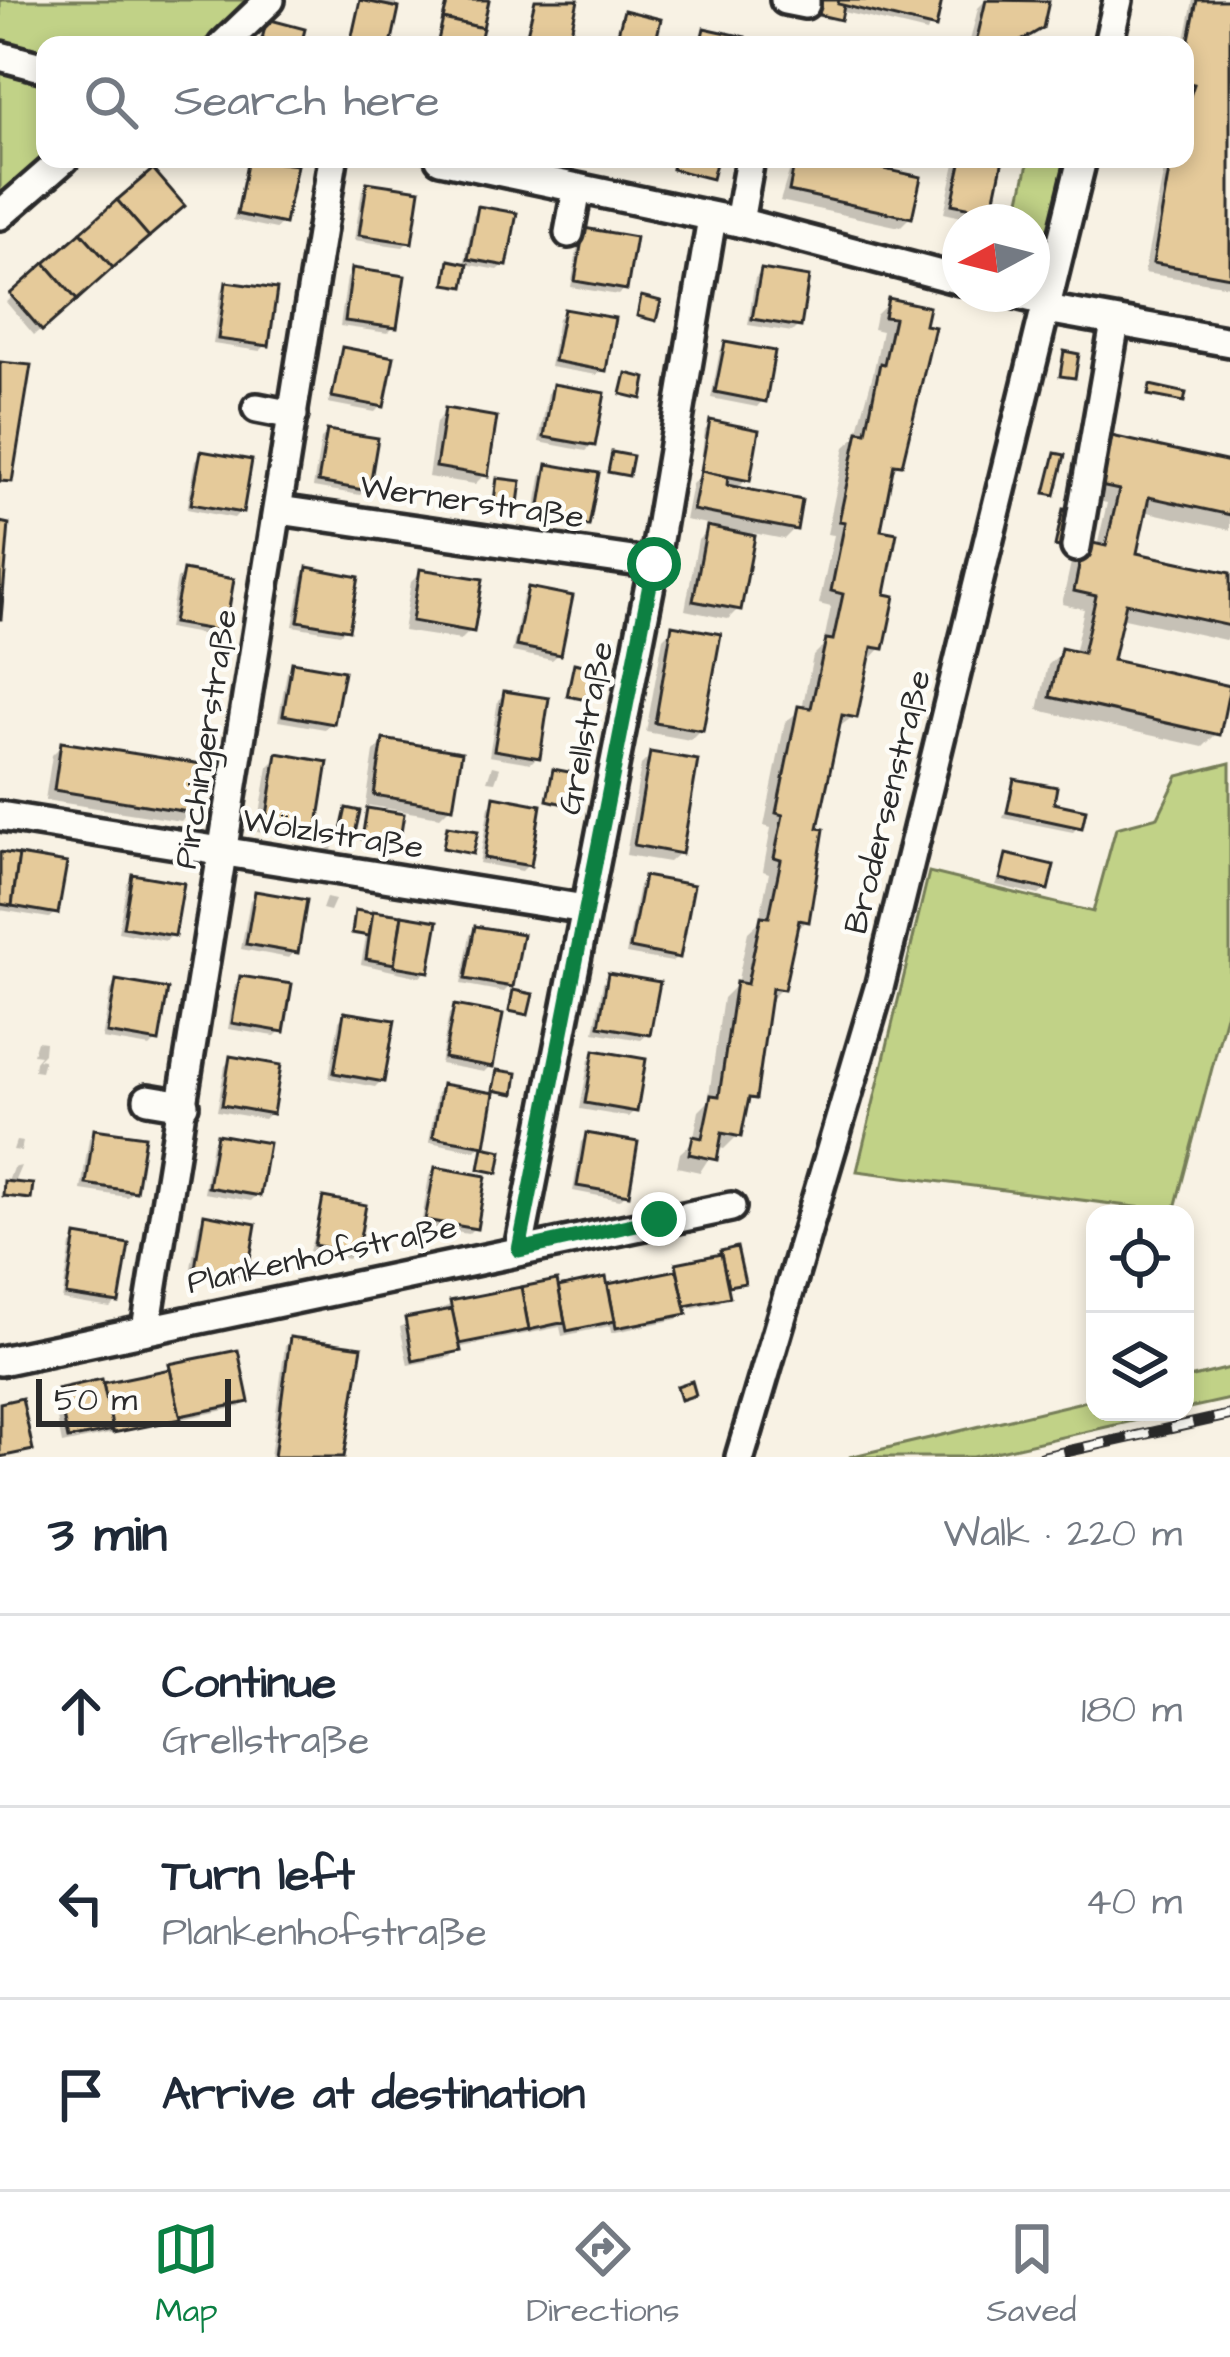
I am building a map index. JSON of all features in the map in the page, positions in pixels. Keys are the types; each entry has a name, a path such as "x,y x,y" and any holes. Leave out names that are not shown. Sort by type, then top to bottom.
{"street":[{"path":"235,36 270,0"},
{"path":"785,0 806,0"},
{"path":"1110,36 1118,0"},
{"path":"0,56 36,66"},
{"path":"0,215 54,168"},
{"name":"Pirchingerstraße","path":"146,1330 332,168"},
{"path":"481,168 726,220 942,275"},
{"name":"Grellstraße","path":"519,1250 726,220 746,168"},
{"name":"Brodersenstraße","path":"1050,297 1080,168"},
{"path":"569,233 577,189"},
{"path":"1050,307 1115,323 1230,342"},
{"name":"Brodersenstraße","path":"740,1457 878,988 1047,312"},
{"path":"1076,548 1115,323"},
{"path":"257,408 293,416"},
{"name":"Wernerstraße","path":"279,510 654,564"},
{"name":"Wölzlstraße","path":"0,815 585,909"},
{"path":"148,1099 184,1105"},
{"name":"Plankenhofstraße","path":"0,1361 731,1207"}],"green space":[{"path":"0,0 252,2 210,36 36,36 36,56 0,47"},
{"path":"0,65 36,75 36,163 0,195"},
{"path":"1027,168 1066,168 1050,241 1050,204 1019,204"},
{"path":"1230,763 1230,1000 1176,1205 1120,1205 857,1171 929,872 1093,912 1116,828 1158,817 1178,776"},
{"path":"1230,1368 1230,1399 1194,1407 1194,1377"},
{"path":"1086,1401 1086,1421 1133,1421 973,1457 849,1457"}],"building":[{"path":"360,0 399,8 393,36 352,36"},
{"path":"448,0 489,0 483,28 443,19"},
{"path":"535,0 578,0 570,36 526,36"},
{"path":"818,0 839,0 844,6 841,20 815,14"},
{"path":"839,0 942,0 936,28 838,4"},
{"path":"986,0 1049,1 1043,28 1029,36 978,36"},
{"path":"1197,0 1230,0 1230,277 1153,263 1169,168 1194,168 1194,36 1190,36"},
{"path":"624,10 661,19 657,36 617,36"},
{"path":"267,19 305,29 303,36 263,36"},
{"path":"443,19 483,28 481,36 439,36"},
{"path":"704,28 740,36 702,36"},
{"path":"246,168 296,168 285,224 237,214"},
{"path":"672,168 715,168 712,179"},
{"path":"793,168 879,168 921,177 912,218 789,191"},
{"path":"960,168 1001,168 994,204 952,204"},
{"path":"153,169 185,206 149,237 117,200"},
{"path":"367,182 420,190 412,243 359,235"},
{"path":"117,200 149,237 113,268 81,232"},
{"path":"478,206 517,213 507,266 468,259"},
{"path":"584,228 636,237 627,290 575,281"},
{"path":"81,232 113,268 77,300 45,263"},
{"path":"449,260 468,264 464,287 445,284"},
{"path":"45,263 77,300 42,331 10,294"},
{"path":"352,268 405,276 397,328 345,321"},
{"path":"761,269 809,277 801,327 752,319"},
{"path":"226,282 277,289 269,346 218,339"},
{"path":"641,296 661,301 656,321 637,316"},
{"path":"888,298 929,307 925,325 935,327 902,465 894,464 881,530 897,533 885,594 895,596 884,649 872,647 857,718 842,715 818,828 824,829 809,922 799,920 784,990 772,988 756,1099 749,1098 741,1137 722,1133 717,1160 689,1154 693,1136 702,1138 711,1095 719,1096 736,982 747,984 761,916 769,917 781,860 774,858 783,815 776,813 798,706 811,708 826,639 833,640 843,594 831,591 845,522 839,521 858,431 866,432 880,363 884,364 894,318 884,317"},
{"path":"564,309 615,318 606,371 554,361"},
{"path":"725,342 775,351 766,402 715,392"},
{"path":"342,347 394,357 384,407 332,397"},
{"path":"1064,351 1079,354 1075,378 1060,376"},
{"path":"0,362 31,365 12,482 0,481"},
{"path":"626,373 646,378 642,399 621,394"},
{"path":"553,384 605,393 595,446 544,437"},
{"path":"1150,385 1186,393 1184,402 1148,395"},
{"path":"445,408 497,417 488,476 436,467"},
{"path":"710,420 759,430 750,481 701,471"},
{"path":"327,430 378,438 369,491 318,482"},
{"path":"1107,435 1230,462 1230,515 1149,497 1137,553 1230,573 1230,626 1126,603 1113,660 1230,686 1220,735 1050,697 1061,648 1083,653 1096,596 1074,591 1084,541 1106,546 1119,490 1096,485"},
{"path":"201,451 252,460 243,513 191,504"},
{"path":"612,452 633,456 629,476 608,472"},
{"path":"1055,453 1065,455 1055,495 1045,493"},
{"path":"547,464 599,473 589,526 538,517"},
{"path":"701,471 728,477 727,485 802,500 797,530 693,510"},
{"path":"497,478 521,481 517,511 493,508"},
{"path":"1063,509 1072,511 1064,548 1055,546"},
{"path":"0,522 9,524 1,619 0,619"},
{"path":"707,526 755,536 741,610 693,601"},
{"path":"307,567 359,577 349,630 298,621"},
{"path":"420,569 483,579 474,632 412,621"},
{"path":"183,570 234,579 225,632 173,623"},
{"path":"528,587 573,596 561,655 516,646"},
{"path":"672,625 721,634 703,731 655,723"},
{"path":"292,662 344,671 334,724 283,715"},
{"path":"574,663 593,667 587,700 567,696"},
{"path":"504,691 549,698 540,758 494,750"},
{"path":"383,739 462,752 453,808 374,795"},
{"path":"61,742 201,764 194,813 54,790"},
{"path":"650,752 698,760 682,854 634,845"},
{"path":"277,753 328,762 317,831 266,822"},
{"path":"553,769 574,773 568,805 547,800"},
{"path":"1014,779 1057,787 1054,803 1086,810 1082,828 1007,812"},
{"path":"494,796 541,805 531,866 484,858"},
{"path":"346,808 360,811 354,838 340,835"},
{"path":"367,808 404,814 399,845 362,839"},
{"path":"447,826 478,831 473,854 443,848"},
{"path":"0,852 19,855 12,906 0,904"},
{"path":"1006,854 1054,865 1048,890 1000,879"},
{"path":"19,855 67,863 58,914 12,906"},
{"path":"132,874 184,883 175,936 123,927"},
{"path":"644,876 694,885 680,958 630,948"},
{"path":"255,891 307,900 298,953 246,944"},
{"path":"355,910 373,913 369,936 352,933"},
{"path":"373,911 402,915 395,964 366,959"},
{"path":"402,915 438,921 429,972 394,966"},
{"path":"475,926 523,934 513,987 465,979"},
{"path":"608,973 660,982 650,1035 599,1026"},
{"path":"240,976 292,984 284,1032 232,1023"},
{"path":"116,980 168,989 159,1042 107,1033"},
{"path":"513,990 533,994 528,1015 509,1011"},
{"path":"454,1005 503,1014 493,1067 444,1058"},
{"path":"344,1012 395,1020 384,1082 334,1073"},
{"path":"594,1050 646,1059 637,1112 585,1103"},
{"path":"230,1056 281,1065 273,1114 222,1105"},
{"path":"497,1070 517,1073 514,1094 493,1090"},
{"path":"442,1084 494,1093 485,1146 433,1137"},
{"path":"94,1129 145,1136 136,1192 86,1184"},
{"path":"586,1133 638,1142 629,1195 577,1186"},
{"path":"217,1134 269,1143 260,1196 208,1187"},
{"path":"483,1147 502,1151 498,1173 479,1169"},
{"path":"435,1167 486,1176 477,1229 425,1220"},
{"path":"4,1181 33,1184 31,1199 3,1196"},
{"path":"323,1197 366,1205 357,1254 314,1245"},
{"path":"204,1214 256,1224 247,1277 195,1268"},
{"path":"76,1235 129,1244 119,1303 66,1295"},
{"path":"737,1247 745,1283 728,1286 720,1251"},
{"path":"721,1254 730,1297 685,1306 676,1263"},
{"path":"677,1270 687,1314 616,1328 608,1284"},
{"path":"606,1277 615,1321 567,1331 558,1287"},
{"path":"557,1280 565,1322 529,1330 521,1287"},
{"path":"521,1287 529,1330 459,1344 450,1301"},
{"path":"452,1309 461,1351 413,1361 405,1318"},
{"path":"290,1337 362,1347 344,1457 274,1457"},
{"path":"238,1350 249,1402 180,1416 169,1364"},
{"path":"170,1369 181,1419 113,1433 103,1383"},
{"path":"102,1379 113,1430 68,1439 57,1389"},
{"path":"692,1381 696,1395 681,1400 677,1386"},
{"path":"22,1398 33,1450 0,1457 0,1403"}],"railway":[{"path":"1042,1457 1230,1415"}],"route":[{"path":"654,564 519,1250 659,1219"}]}
